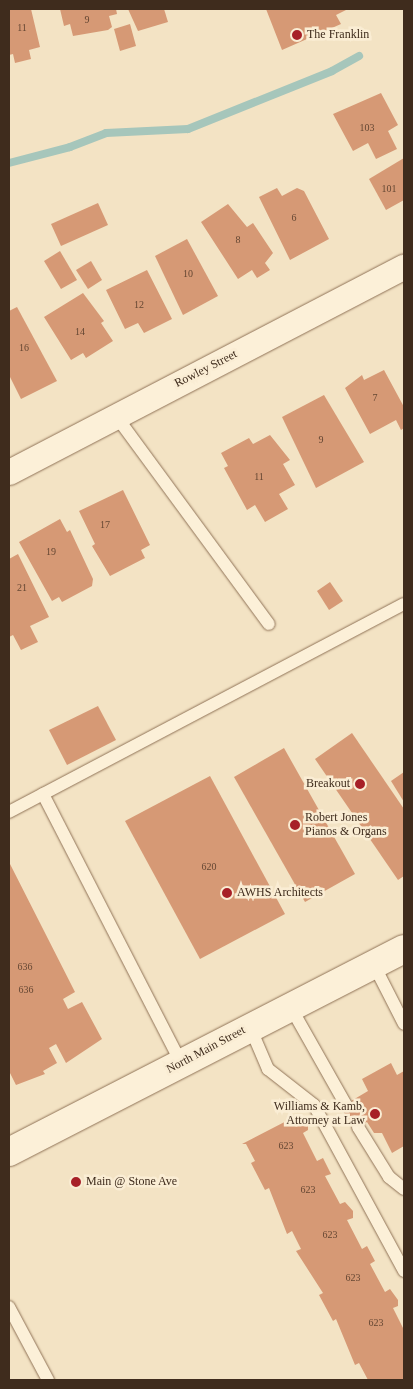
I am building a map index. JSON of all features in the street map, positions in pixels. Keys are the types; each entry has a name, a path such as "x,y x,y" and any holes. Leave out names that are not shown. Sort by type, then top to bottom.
{"street":[{"name":"Rowley Street","path":"9,472 404,266"},
{"name":"North Main Street","path":"9,1152 404,949"}],"lane":[{"path":"116,416 269,624"},
{"path":"9,812 404,604"},
{"path":"43,794 181,1063"},
{"path":"374,965 404,1024"},
{"path":"290,1006 346,1105"},
{"path":"250,1027 268,1069 314,1105 404,1271"},
{"path":"358,1127 389,1176 404,1189"},
{"path":"9,1307 48,1380"}],"building":[{"path":"9,9 31,9 40,47 29,50 31,59 15,63 13,54 9,55"},
{"path":"60,9 116,9 117,14 109,16 112,27 108,30 73,36 70,24 64,26"},
{"path":"128,9 164,9 168,22 138,31"},
{"name":"The Franklin","path":"266,9 348,9 336,15 341,24 282,50"},
{"path":"130,24 136,46 120,51 114,29"},
{"path":"381,93 398,125 388,131 397,149 376,159 368,143 353,151 333,114"},
{"path":"404,158 404,200 386,210 369,179"},
{"path":"277,188 282,196 297,188 304,191 329,239 290,260 259,197"},
{"path":"98,203 108,225 61,246 51,224"},
{"path":"228,204 247,227 253,223 273,253 265,263 270,270 257,278 252,270 238,279 201,222"},
{"path":"187,239 218,296 183,315 155,256"},
{"path":"60,251 77,280 61,289 44,261"},
{"path":"91,261 102,280 88,289 76,270"},
{"path":"147,270 172,319 144,333 138,323 125,329 106,290"},
{"path":"83,293 104,321 101,323 113,341 86,358 83,353 71,360 44,317"},
{"path":"17,307 57,381 21,399 9,375 9,311"},
{"path":"384,370 404,407 404,428 401,430 396,420 370,434 345,388 362,375 364,380"},
{"path":"324,395 364,462 316,488 282,417"},
{"path":"270,435 290,460 283,464 295,485 279,494 288,509 265,522 255,505 247,510 224,468 228,466 221,453 249,438 253,444"},
{"path":"123,490 150,545 141,550 145,558 110,576 92,546 95,544 79,511"},
{"path":"60,519 67,532 70,530 93,579 92,586 62,602 59,597 52,601 19,542"},
{"path":"18,554 49,617 30,626 38,642 21,650 13,635 9,637 9,559"},
{"path":"330,582 343,601 329,610 317,591"},
{"path":"98,706 116,740 67,765 49,730"},
{"name":"Breakout","path":"352,733 404,809 404,876 398,880 315,759"},
{"name":"Robert Jones Pianos & Organs","path":"284,748 355,874 305,902 234,777"},
{"path":"404,772 404,802 391,781"},
{"path":"210,776 285,914 200,959 125,821"},
{"path":"9,862 75,992 63,999 68,1009 82,1002 102,1039 66,1063 56,1044 49,1048 57,1063 43,1071 45,1074 16,1085 9,1071"},
{"name":"Williams & Kamb, Attorney at Law","path":"391,1063 397,1075 404,1071 404,1146 392,1153 382,1133 374,1133 367,1122 353,1129 341,1107 368,1091 362,1079"},
{"path":"300,1114 308,1124 308,1130 303,1133 317,1161 323,1158 331,1174 325,1176 340,1204 345,1202 353,1211 353,1218 347,1220 362,1249 367,1246 375,1261 370,1264 385,1292 390,1289 398,1300 398,1306 393,1308 404,1330 404,1380 368,1380 359,1363 355,1365 336,1319 333,1321 319,1295 323,1293 296,1251 301,1249 292,1231 287,1234 269,1188 265,1190 251,1163 255,1161 246,1144 242,1144"}],"waterway":[{"path":"9,163 70,147 106,133 188,129 332,71 359,56"}],"place":[{"name":"The Franklin","path":"297,35"},
{"name":"Breakout","path":"360,784"},
{"name":"Robert Jones Pianos & Organs","path":"295,825"},
{"name":"AWHS Architects","path":"227,893"},
{"name":"Williams & Kamb, Attorney at Law","path":"375,1114"},
{"name":"Main @ Stone Ave","path":"76,1182"}]}
